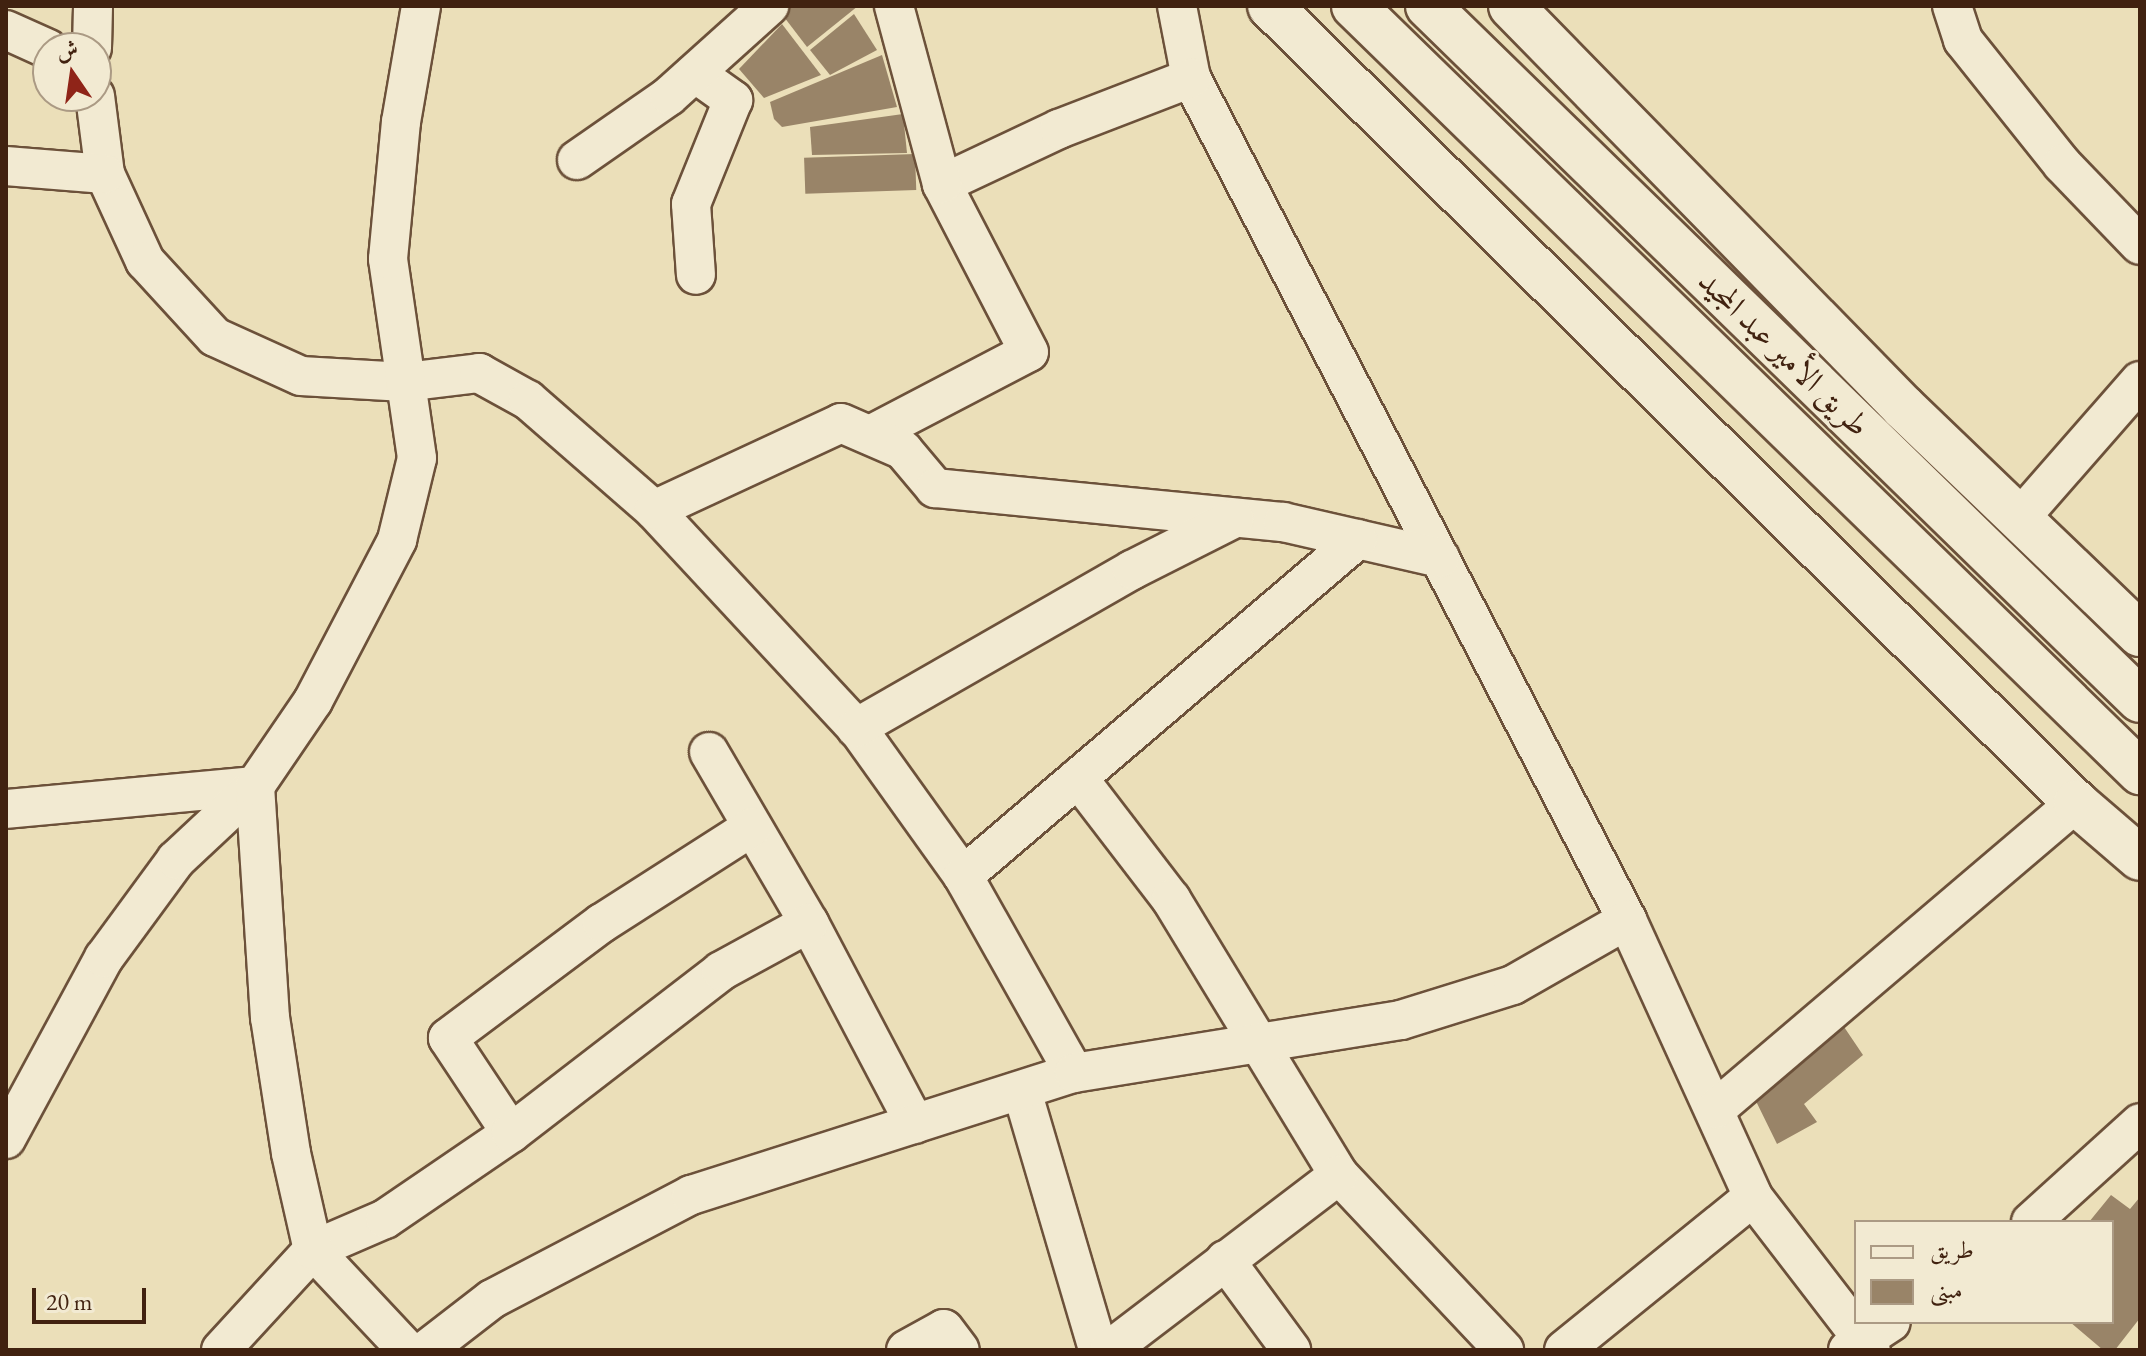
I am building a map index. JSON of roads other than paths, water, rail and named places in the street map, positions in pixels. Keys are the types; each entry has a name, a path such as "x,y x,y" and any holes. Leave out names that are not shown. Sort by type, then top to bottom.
{"main road":[{"path":"1270,6 2076,803 2140,858"},
{"path":"1354,6 2140,772"},
{"name":"طريق الأمير عبد المجيد","path":"1428,6 2140,700"},
{"path":"1511,6 1903,407 2140,634"}],"street":[{"path":"92,32 93,6"},
{"path":"6,1139 104,958 176,860 255,786 313,701 397,540 417,458 388,259 401,122 421,6"},
{"path":"577,160 695,73 769,6"},
{"path":"870,435 1029,352 942,184 894,6"},
{"path":"1177,6 1191,78 1627,920 1716,1109 1753,1197 1854,1323"},
{"path":"1952,6 1963,40 2062,164 2140,245"},
{"path":"6,30 32,42"},
{"path":"695,73 733,100 691,204 696,275"},
{"path":"942,184 1059,129 1191,78"},
{"path":"97,112 105,174 145,261 215,337 301,376 405,382 479,373 528,400 654,510 856,728 963,876 1074,1073"},
{"path":"6,166 105,174"},
{"path":"2020,518 2140,381"},
{"path":"654,510 841,423 903,450 935,488 1235,518 1358,539 1440,558"},
{"path":"856,728 1132,570 1235,518"},
{"path":"963,876 1358,539"},
{"path":"709,752 809,923 915,1124"},
{"path":"1078,778 1171,899 1253,1040 1339,1175 1504,1350"},
{"path":"6,809 255,786"},
{"path":"255,786 270,1018 291,1153 313,1250 407,1350"},
{"path":"1716,1109 2076,803"},
{"path":"511,1133 448,1038 602,923 752,827"},
{"path":"426,1350 492,1299 691,1195 1074,1073 1253,1040 1401,1020 1513,985 1627,920"},
{"path":"221,1350 313,1250 385,1219 511,1133 721,971 809,923"},
{"path":"1022,1091 1098,1350"},
{"path":"2033,1220 2140,1123"},
{"path":"1109,1350 1339,1175"},
{"path":"1564,1350 1753,1197"},
{"path":"1225,1260 1291,1350"},
{"path":"1854,1324 1868,1341"},
{"path":"906,1350 944,1329 960,1350"}]}
